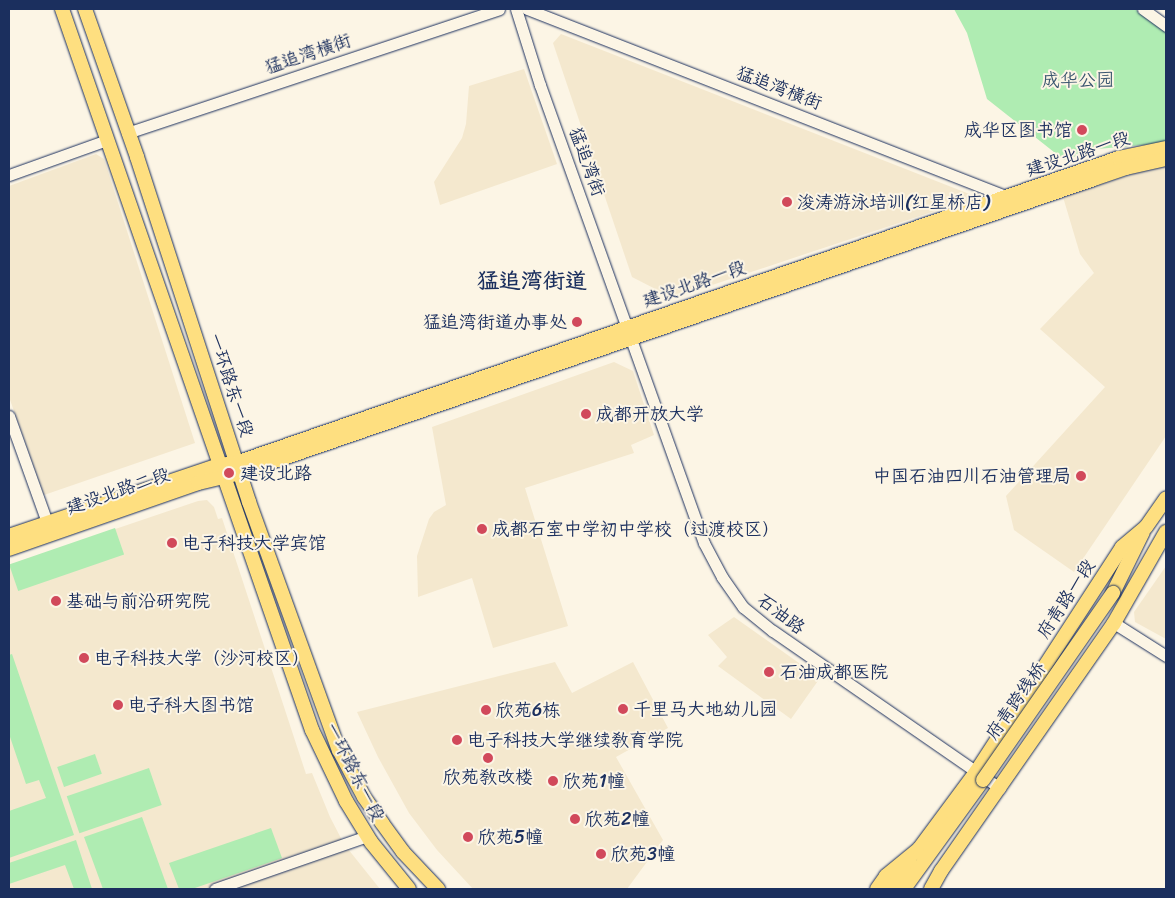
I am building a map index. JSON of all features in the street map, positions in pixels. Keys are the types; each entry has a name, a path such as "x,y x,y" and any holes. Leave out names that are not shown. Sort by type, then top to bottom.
{"main road":[{"name":"一环路东一段","path":"62,9 312,730 346,801 367,836 409,889"},
{"name":"一环路东一段","path":"85,9 257,524 339,750 364,797 382,823 403,852 438,889"},
{"name":"建设北路一段","path":"1011,201 1118,158 1166,148"},
{"name":"建设北路一段","path":"238,468 629,331 1011,201 1126,168 1166,159"},
{"name":"建设北路二段","path":"9,536 47,522 221,470 238,468"},
{"name":"建设北路二段","path":"9,548 221,470"},
{"name":"府青路一段","path":"892,889 976,772 1122,546 1146,527 1166,498"},
{"path":"242,529 257,524"},
{"name":"府青跨线桥","path":"915,889 1116,595 1146,527"},
{"path":"931,889 941,871 1114,624 1155,548 1166,532"},
{"name":"府青跨线桥","path":"904,889 1116,595 1155,548"},
{"name":"府青路一段","path":"877,889 886,876 919,849"},
{"path":"923,889 941,871"}],"street":[{"name":"猛追湾横街","path":"127,133 499,9"},
{"name":"猛追湾街","path":"516,9 540,85 629,331"},
{"name":"猛追湾横街","path":"527,9 1011,201"},
{"path":"1143,9 1166,26"},
{"path":"9,175 107,140"},
{"name":"石油路","path":"629,331 704,543 714,566 743,608 1000,788"},
{"path":"9,416 47,522"},
{"path":"1114,624 1166,656"},
{"path":"216,889 367,836"}],"shaded area":[{"path":"561,34 977,197 673,298 632,277 553,43"},
{"path":"524,69 557,164 440,205 434,182 462,138 466,124 469,86"},
{"path":"96,154 104,159 195,443 44,495 9,397 9,186"},
{"path":"1166,166 1166,436 1074,572 1014,530 1006,496 1105,387 1040,329 1094,273 1080,254 1063,197 1154,167"},
{"name":"成都石室中学初中学校（过渡校区）","path":"614,362 633,371 654,435 631,445 634,453 525,488 568,626 493,648 472,578 418,597 417,556 429,519 434,512 446,505 432,427"},
{"name":"电子科技大学（沙河校区）","path":"207,500 214,507 218,519 222,518 306,774 312,773 330,817 344,844 380,889 9,889 9,565 198,501"},
{"path":"1166,566 1166,639 1135,622 1134,612"},
{"name":"石油成都医院","path":"734,617 820,678 791,719 718,666 727,657 708,635"},
{"path":"555,662 572,693 633,662 668,728 616,757 663,840 627,889 473,889 437,850 409,813 378,757 357,712"}],"green space":[{"name":"成华公园","path":"954,9 1135,9 1166,32 1166,143 1097,149 1064,160 987,99 967,33"},
{"path":"115,528 124,554 18,591 9,564"},
{"path":"12,654 74,835 9,858 9,811 46,798 39,780 26,784 9,734 9,655"},
{"path":"95,754 102,774 64,787 57,767"},
{"path":"149,768 162,805 79,833 67,796"},
{"path":"142,817 168,889 103,889 84,837"},
{"path":"271,828 282,858 192,889 179,889 169,863"},
{"path":"76,840 92,889 74,889 65,865 9,884 9,863"}],"place":[{"name":"成华区图书馆","path":"1082,130"},
{"name":"浚涛游泳培训(红星桥店)","path":"787,202"},
{"name":"猛追湾街道办事处","path":"577,322"},
{"name":"成都开放大学","path":"586,414"},
{"name":"建设北路","path":"229,473"},
{"name":"中国石油四川石油管理局","path":"1081,476"},
{"name":"成都石室中学初中学校（过渡校区）","path":"482,529"},
{"name":"电子科技大学宾馆","path":"172,543"},
{"name":"基础与前沿研究院","path":"56,601"},
{"name":"电子科技大学（沙河校区）","path":"84,658"},
{"name":"石油成都医院","path":"769,672"},
{"name":"电子科大图书馆","path":"118,705"},
{"name":"千里马大地幼儿园","path":"623,709"},
{"name":"欣苑6栋","path":"486,710"},
{"name":"电子科技大学继续教育学院","path":"457,740"},
{"name":"欣苑教改楼","path":"488,758"},
{"name":"欣苑1幢","path":"553,781"},
{"name":"欣苑2幢","path":"575,819"},
{"name":"欣苑5幢","path":"468,837"},
{"name":"欣苑3幢","path":"601,854"}],"district":[{"name":"猛追湾街道","path":"532,281"}]}
